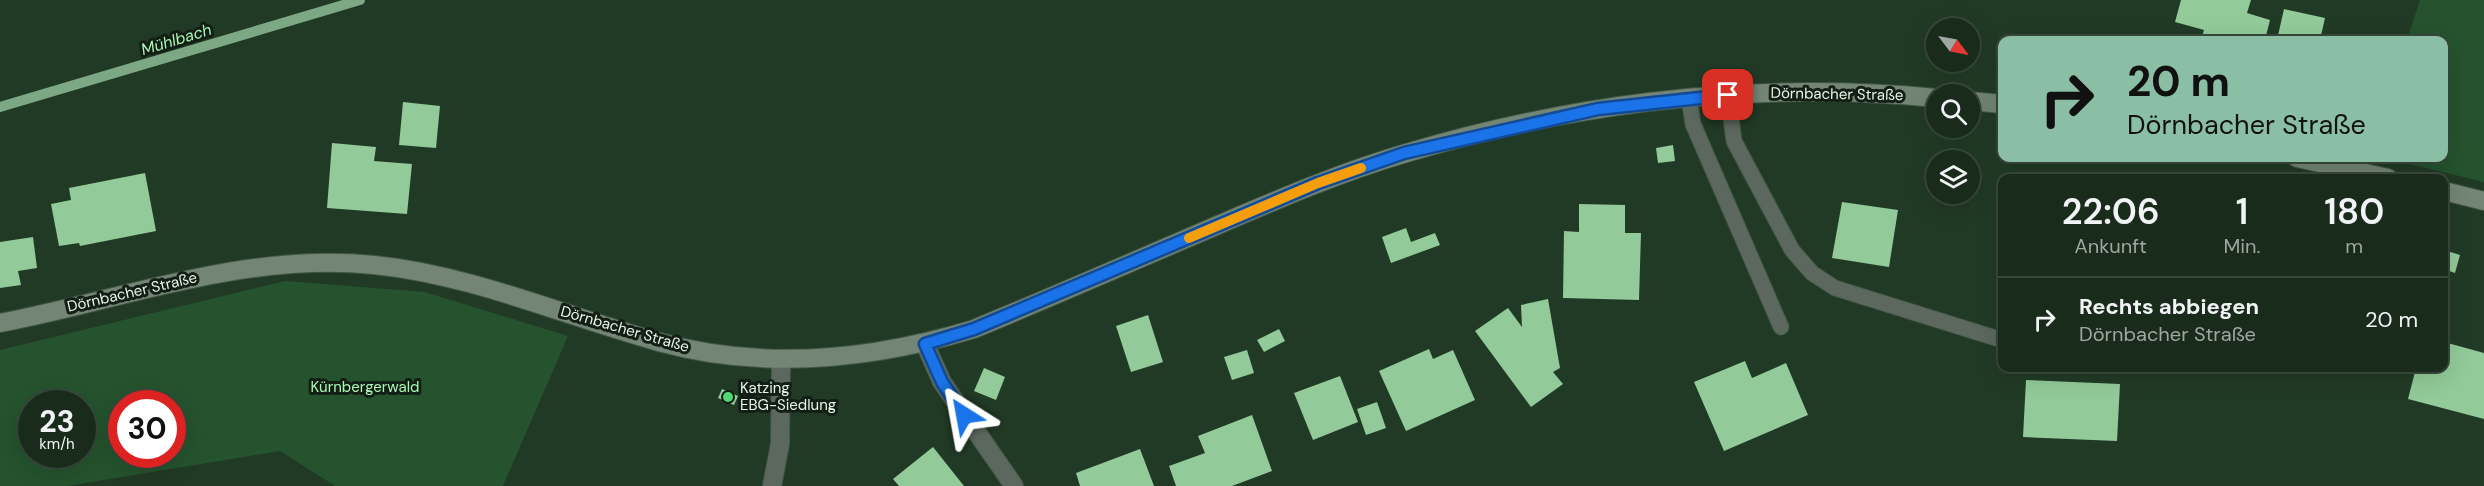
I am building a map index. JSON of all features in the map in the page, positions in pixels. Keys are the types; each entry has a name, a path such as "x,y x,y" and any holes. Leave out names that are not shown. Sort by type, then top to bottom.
{"street":[{"name":"Dörnbacher Straße","path":"0,323 188,278 268,265 334,262 414,270 478,285 659,342 726,356 781,360 878,353 925,344 974,329 1318,183 1404,153 1598,109 1689,98 1774,91 1926,97"},
{"path":"1980,102 1998,104"},
{"path":"2315,162 2370,174"},
{"path":"2448,192 2484,201"},
{"path":"925,344 942,382 1014,486"},
{"path":"772,486 780,444 781,360"}],"lane":[{"path":"1728,95 1734,141 1792,250 1812,273 1834,288 1998,339"},
{"path":"1689,98 1693,124 1781,327"}],"green space":[{"path":"2420,0 2484,0 2484,182 2402,162 2448,162 2448,36 2408,36"},
{"name":"Kürnbergerwald","path":"285,281 425,292 568,336 503,486 335,486 280,451 186,466 186,390 108,390 108,468 177,468 67,486 0,486 0,350"}],"building":[{"path":"2181,0 2251,0 2247,13 2270,20 2266,36 2202,36 2204,30 2175,22"},
{"path":"2284,9 2325,18 2321,36 2278,36"},
{"path":"403,102 440,106 436,148 399,145"},
{"path":"332,143 376,147 374,161 412,164 407,214 327,208"},
{"path":"1673,145 1675,161 1658,163 1656,148"},
{"path":"145,173 156,231 80,246 79,243 59,246 51,204 71,200 69,188"},
{"path":"1842,202 1898,210 1889,267 1832,258"},
{"path":"1579,204 1625,205 1625,233 1641,233 1639,300 1563,298 1564,231 1579,232"},
{"path":"1406,228 1411,242 1435,233 1440,245 1391,263 1382,237"},
{"path":"33,237 37,268 18,271 21,285 0,288 0,242"},
{"path":"2448,251 2460,255 2455,273 2448,270"},
{"path":"1548,299 1560,368 1553,372 1563,384 1531,407 1475,331 1508,308 1522,327 1521,305"},
{"path":"1148,315 1163,362 1131,372 1116,326"},
{"path":"1279,329 1285,341 1264,352 1257,340"},
{"path":"2448,343 2484,353 2484,419 2408,399 2415,372 2448,372"},
{"path":"1429,349 1433,359 1453,350 1475,400 1406,431 1379,371"},
{"path":"1247,350 1254,373 1232,380 1224,357"},
{"path":"1745,361 1752,378 1786,363 1808,415 1724,451 1694,382"},
{"path":"984,368 1005,377 996,400 974,391"},
{"path":"1340,376 1358,422 1313,440 1294,393"},
{"path":"2026,380 2120,384 2117,441 2023,437"},
{"name":"Katzing EBG-Siedlung","path":"722,389 738,396 734,405 718,398"},
{"path":"1377,402 1386,428 1366,435 1357,409"},
{"path":"1252,415 1272,471 1232,486 1176,486 1169,466 1205,453 1198,436"},
{"path":"933,447 964,486 899,486 893,479"},
{"path":"1140,449 1154,486 1080,486 1076,473"}],"waterway":[{"name":"Mühlbach","path":"0,107 360,0"}],"slow traffic":[{"path":"1189,238 1318,183 1361,168"}],"place":[{"name":"Katzing EBG-Siedlung","path":"728,397"}],"route":[{"path":"964,415 931,362 925,344 974,329 1318,183 1404,153 1598,109 1728,95"}]}
